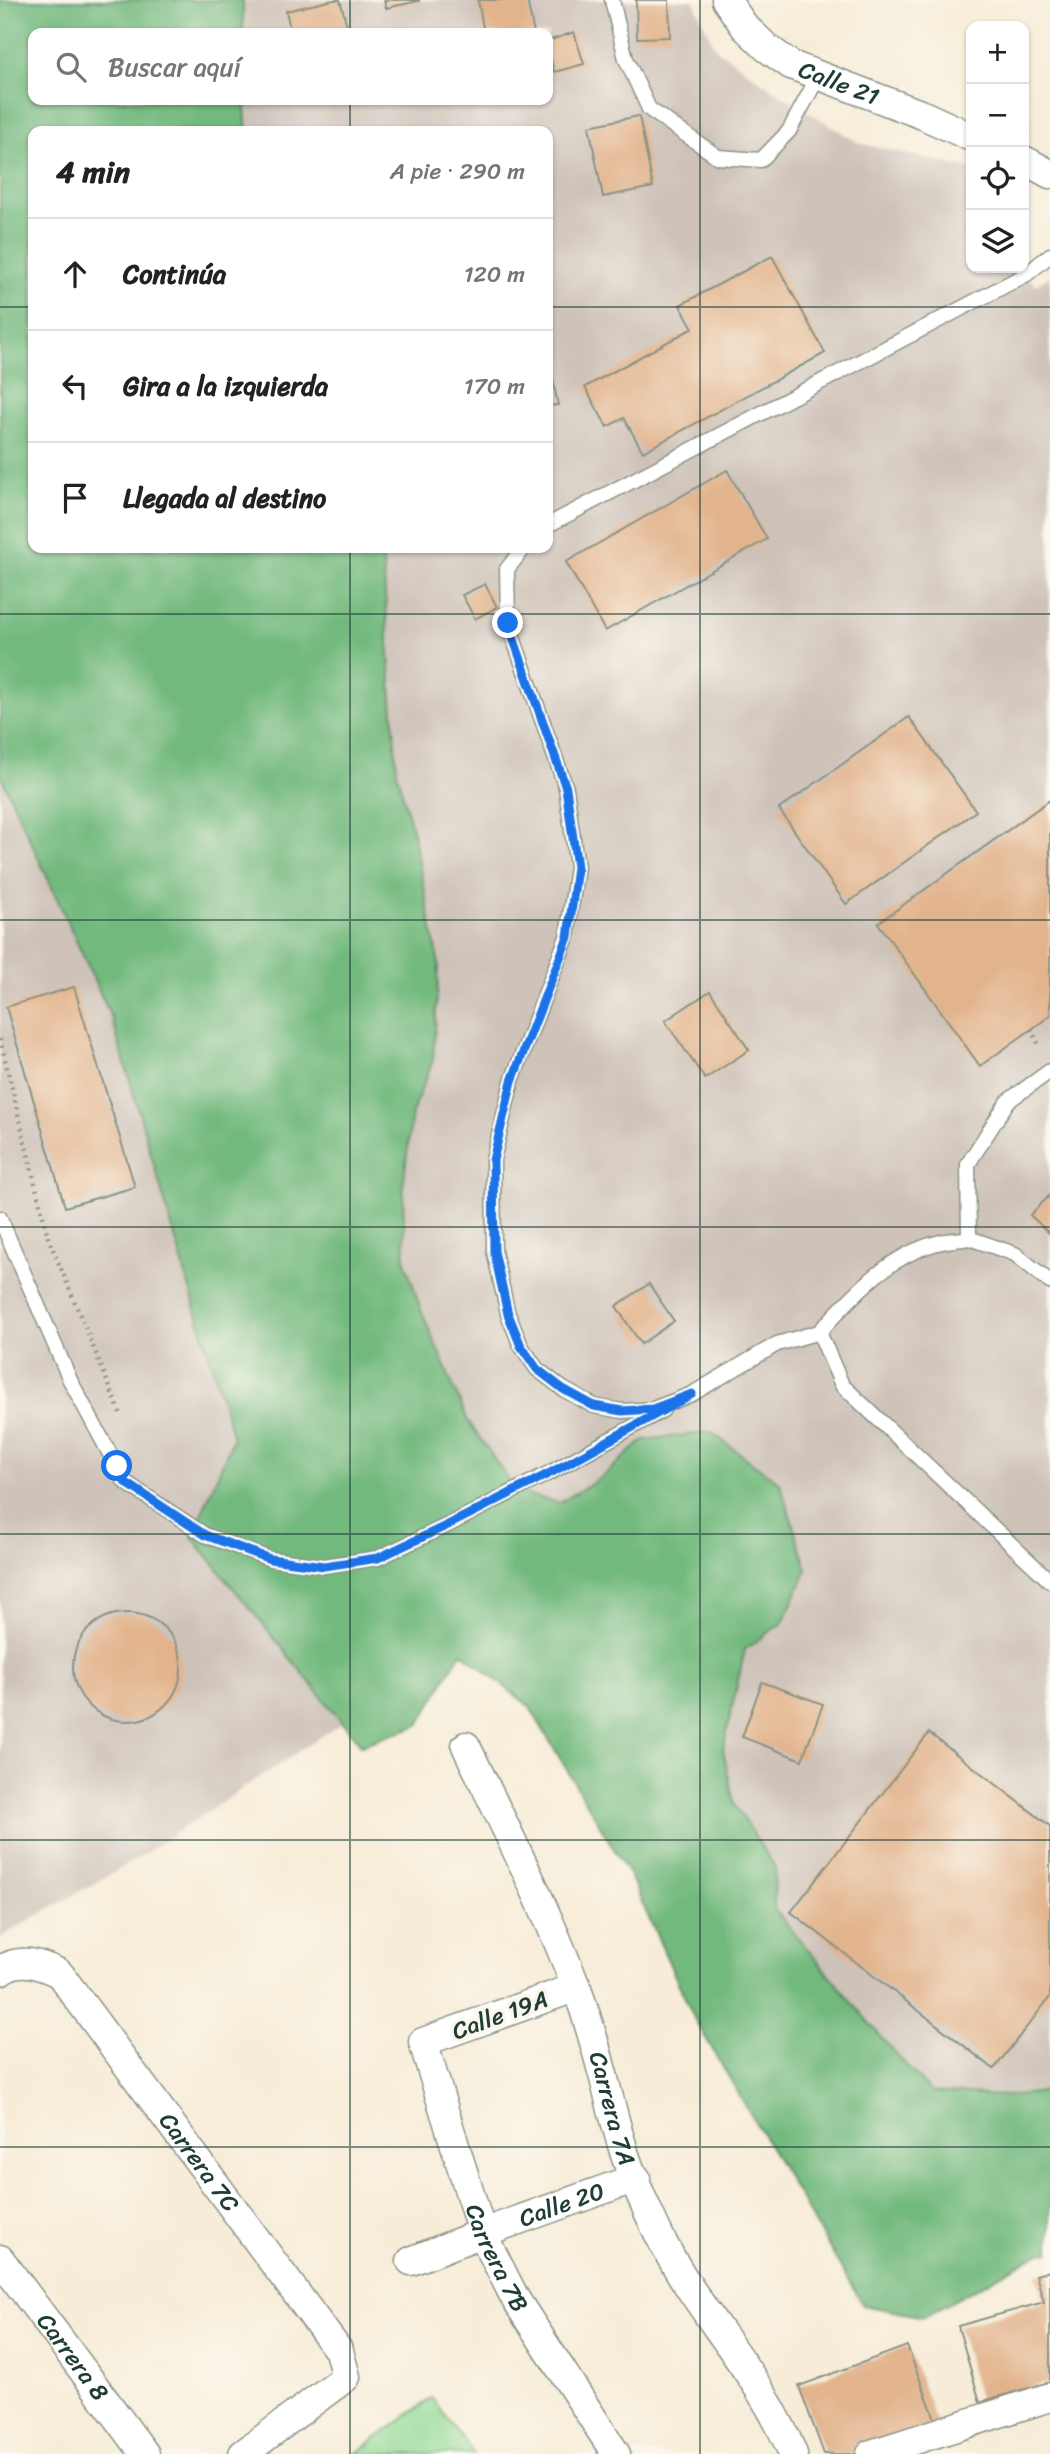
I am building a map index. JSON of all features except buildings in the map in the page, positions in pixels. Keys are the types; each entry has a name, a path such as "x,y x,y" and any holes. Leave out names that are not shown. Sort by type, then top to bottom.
{"street":[{"name":"Calle 21","path":"726,0 745,27 767,48 791,65 966,135"},
{"path":"1029,163 1050,174"},
{"name":"Carrera 7A","path":"466,1746 525,1869 577,1987 603,2067 622,2147 659,2234 699,2302 751,2377 784,2431 793,2454"},
{"name":"Carrera 7C","path":"0,1971 8,1965 35,1962 59,1973 339,2351 346,2377 243,2454"},
{"name":"Calle 19A","path":"423,2042 577,1987"},
{"name":"Carrera 7B","path":"423,2042 482,2233 516,2300 616,2454"},
{"name":"Calle 20","path":"411,2261 636,2178"},
{"name":"Carrera 8","path":"0,2259 145,2454"},
{"path":"871,2454 1050,2397"}],"lane":[{"path":"612,0 626,59 649,110 718,157 761,160 789,131 818,77"},
{"path":"553,522 993,293 1027,274 1050,256"},
{"path":"520,553 507,569 508,623 566,788 577,867 568,937 512,1081 493,1160 494,1251 508,1314 521,1346 537,1369 563,1389 594,1406 622,1411 653,1409 692,1394"},
{"path":"969,1238 968,1164 1008,1101 1050,1071"},
{"path":"0,1218 71,1380 125,1482 205,1535 270,1559 324,1566 378,1558 448,1525 554,1471 777,1344 820,1332 860,1287 906,1254 937,1243 969,1238 1015,1254 1050,1282"},
{"path":"820,1332 842,1385 1050,1581"}],"path":[{"path":"0,1039 48,1237 127,1429"}],"shaded area":[{"path":"243,0 693,0 715,48 773,90 859,143 966,168 966,273 1023,273 1036,285 1050,276 1050,2120 858,2124 480,1631 132,1862 0,1939 0,774 112,1019 421,1310 405,1261 403,1187 412,1113 433,1059 414,837 397,773 382,553 553,553 553,126 247,126 244,105 553,105 553,28 243,28"}],"green space":[{"path":"0,0 243,0 243,28 28,28 28,105 244,105 247,126 28,126 28,553 382,553 397,773 414,837 439,965 433,1060 412,1113 403,1187 405,1261 421,1310 467,1419 517,1492 559,1503 602,1477 644,1440 711,1432 780,1483 807,1570 783,1622 745,1649 723,1749 734,1804 775,1867 774,1909 885,2042 931,2092 1008,2096 1050,2091 1050,2252 1040,2253 924,2317 863,2305 694,2018 630,1876 529,1706 461,1652 419,1725 361,1745 192,1537 233,1438 112,1019 0,774"},
{"path":"432,2398 474,2454 355,2454"}],"route":[{"path":"117,1466 125,1482 205,1535 270,1559 324,1566 378,1558 554,1471 692,1394 653,1409 622,1411 594,1406 563,1389 537,1369 521,1346 508,1314 494,1251 493,1160 512,1081 568,937 577,867 566,788 508,623"}]}
